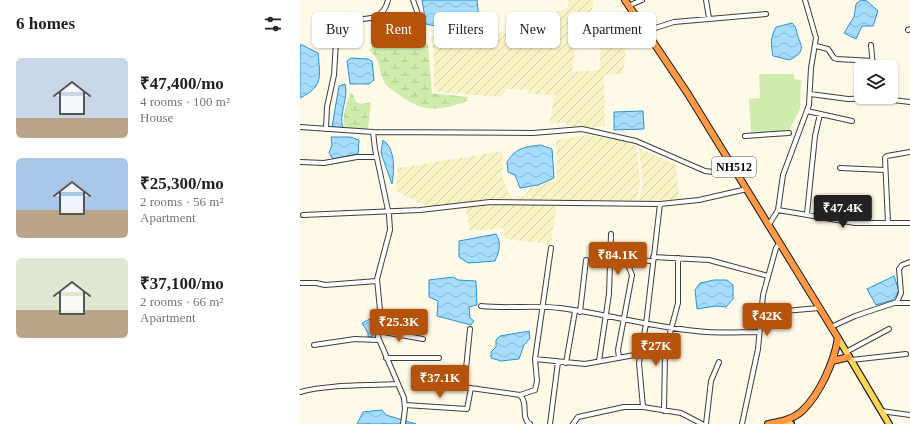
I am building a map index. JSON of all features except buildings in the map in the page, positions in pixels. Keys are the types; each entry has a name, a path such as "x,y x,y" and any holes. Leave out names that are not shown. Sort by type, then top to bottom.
{"highway":[{"name":"NH512","path":"624,0 632,12"},
{"name":"NH512","path":"656,47 736,170 768,226 838,338"},
{"path":"768,424 783,422 801,412 824,379 832,361 838,338"},
{"path":"832,361 849,356"}],"main road":[{"path":"838,338 889,424"},
{"path":"783,422 791,424"}],"street":[{"path":"326,129 328,107 334,76 337,25 341,20 367,18 380,15 385,10 388,0"},
{"path":"413,0 417,12"},
{"path":"628,6 642,0"},
{"path":"706,0 708,18"},
{"path":"768,226 778,210 783,175 807,111 810,94 816,38 805,0"},
{"path":"656,28 674,22 766,14"},
{"path":"871,45 873,60"},
{"path":"816,46 828,48 834,58 855,60"},
{"path":"810,94 854,99"},
{"path":"898,101 910,102"},
{"path":"807,111 852,121"},
{"path":"807,214 815,136 820,114"},
{"path":"300,127 373,132 533,133 582,129 636,141 705,171 713,172 736,170"},
{"path":"373,132 376,157 388,211 388,238 377,281 380,310 378,340 404,398 405,407 403,424"},
{"path":"745,136 789,133"},
{"path":"888,223 885,170 886,158 887,156 910,152"},
{"path":"300,162 324,163 357,157 376,157"},
{"path":"840,168 885,170"},
{"path":"303,215 388,211 490,202 660,204 699,200 746,189"},
{"path":"642,407 639,363 646,324 660,204"},
{"path":"778,210 855,223 910,223"},
{"path":"599,361 607,316 611,267 611,234"},
{"path":"742,424 758,349 761,313 768,276 776,248 779,244"},
{"path":"448,386 520,395 535,390 537,381 535,359 551,248"},
{"path":"664,411 664,352 678,303 678,258"},
{"path":"619,358 618,350 632,275 626,260 678,258 723,262 768,276"},
{"path":"580,312 586,260"},
{"path":"831,327 855,316 899,300 901,293 899,268 910,262"},
{"path":"300,283 316,283 324,285 377,281"},
{"path":"894,303 910,303"},
{"path":"481,306 502,308 543,307 706,332 759,332"},
{"path":"761,313 819,308"},
{"path":"566,363 574,311"},
{"path":"464,388 470,329"},
{"path":"849,356 890,330"},
{"path":"378,331 423,339"},
{"path":"314,344 355,339 378,340"},
{"path":"535,359 584,364 640,354"},
{"path":"849,356 906,354"},
{"path":"386,358 439,358"},
{"path":"550,424 558,362"},
{"path":"706,424 711,381 719,362"},
{"path":"300,392 322,387 356,387 397,384"},
{"path":"405,407 467,409 470,388"},
{"path":"520,395 525,400 526,419 530,424"},
{"path":"573,424 576,418 582,416 624,407 642,407 681,412 702,424"},
{"path":"881,411 910,415"}],"shaded area":[{"path":"569,0 593,0 592,12 568,12 568,48 575,48 572,72 599,70 601,48 626,48 623,74 604,75 605,126 587,128 568,126 565,122 549,124 555,95 528,94 529,90 506,89 501,97 434,92 434,59 431,37 434,36 434,48 498,48 498,33 506,32 506,48 560,48 560,12 554,12 567,9"},
{"path":"586,135 619,139 637,147 640,183 636,202 557,204 551,244 505,239 503,228 470,231 466,208 436,211 396,191 398,168 503,151 502,176 509,193 512,198 525,196 529,189 557,179 556,140"},
{"path":"639,148 676,165 679,199 639,202 643,183"}],"green space":[{"path":"426,44 428,44 432,93 468,97 467,101 447,107 431,109 416,105 384,82 376,57 369,50 371,48 426,48"},
{"path":"759,74 794,74 794,79 801,80 800,109 787,135 751,134 749,99 760,98"},
{"path":"350,93 353,94 356,102 362,104 371,102 368,130 345,129 344,115"}],"water":[{"path":"422,0 477,0 478,12 434,12 434,25 426,24 426,12 424,12"},
{"path":"861,0 867,1 878,11 873,26 862,26 856,39 844,33 854,17 856,4"},
{"path":"792,23 796,29 801,45 801,51 790,60 773,56 772,41 776,27"},
{"path":"300,44 318,53 320,74 317,85 308,94 300,98"},
{"path":"351,58 368,59 372,61 374,80 369,84 350,84 347,61"},
{"path":"345,84 346,95 342,117 343,128 332,127 339,86"},
{"path":"643,111 644,129 614,130 614,112"},
{"path":"331,137 350,137 359,140 358,154 333,159 329,153 332,145"},
{"path":"383,140 387,144 392,154 392,184 381,153"},
{"path":"540,145 552,149 554,178 538,185 520,188 515,175 508,172 507,162 517,151"},
{"path":"496,234 499,241 499,251 495,261 468,263 459,257 459,241"},
{"path":"894,276 899,291 893,300 876,305 867,289"},
{"path":"453,277 458,280 476,281 477,305 469,307 470,318 474,321 471,325 437,316 438,301 429,297 429,280"},
{"path":"714,280 727,280 733,285 733,299 726,307 716,306 697,309 695,290 700,283"},
{"path":"372,315 378,318 373,336 368,337 368,333 362,323 370,319"},
{"path":"529,331 530,338 524,345 519,359 501,361 491,358 491,352 496,347 496,340 500,336"},
{"path":"382,410 386,415 416,424 357,424 363,412"}]}
